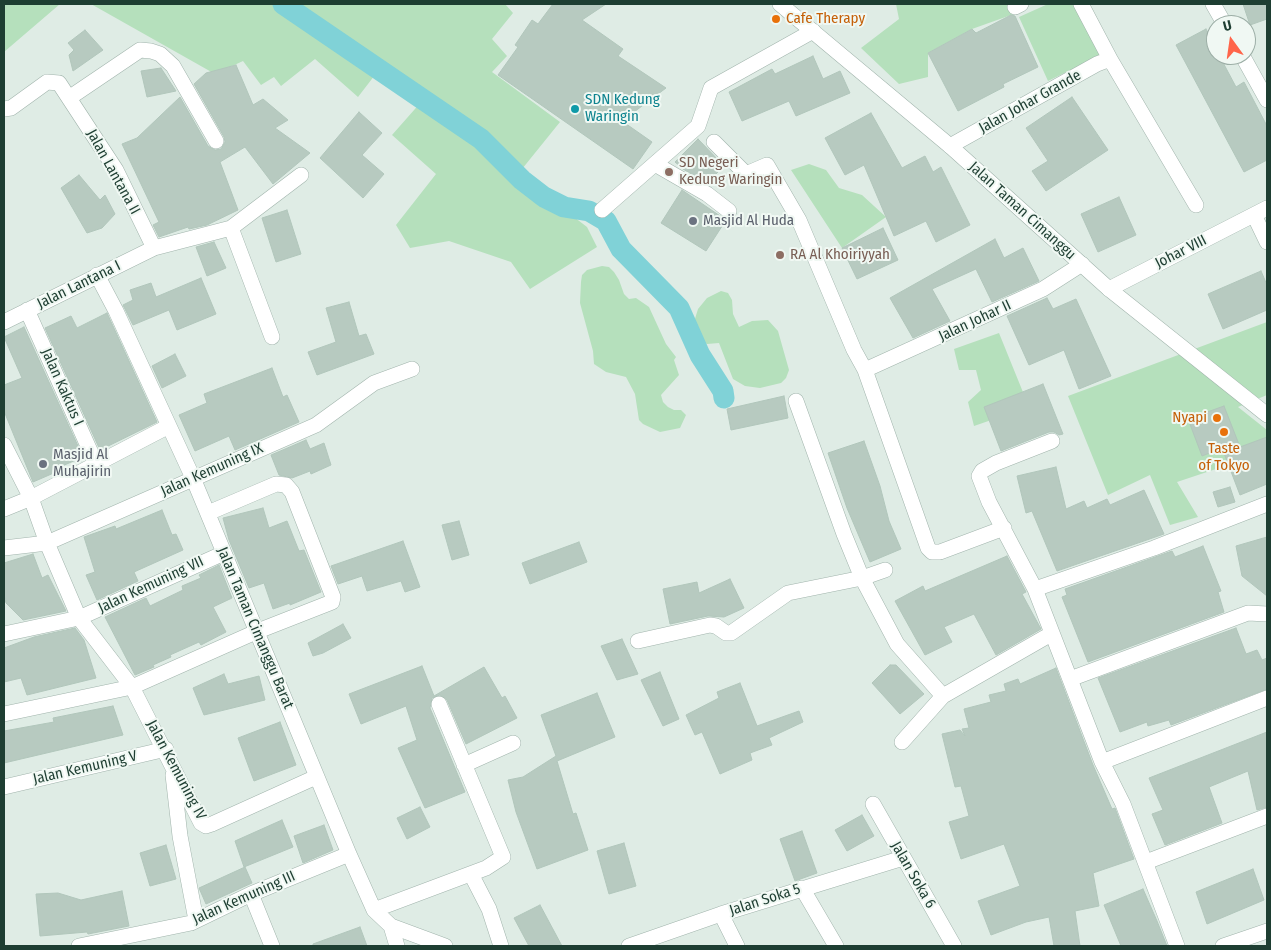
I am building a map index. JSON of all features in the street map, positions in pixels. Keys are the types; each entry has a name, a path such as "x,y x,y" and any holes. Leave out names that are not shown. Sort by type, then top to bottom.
{"street":[{"name":"Jalan Taman Cimanggu","path":"780,4 950,146 1109,289 1267,415"},
{"path":"1081,4 1110,59 1196,205"},
{"path":"1213,4 1219,15"},
{"path":"602,210 698,126 711,88 812,30"},
{"path":"69,98 140,50 151,51 160,54 173,66 216,141"},
{"name":"Jalan Johar Grande","path":"950,146 1097,64 1110,59"},
{"path":"1248,65 1267,100"},
{"name":"Jalan Lantana II","path":"4,110 11,108 47,82 59,83 116,170 154,248"},
{"path":"714,142 746,174 767,165 799,220 854,350 865,370 928,548 932,552 940,552 1004,528"},
{"path":"655,164 707,194 729,211"},
{"path":"272,337 231,228 301,175"},
{"name":"Johar VIII","path":"1109,289 1267,208"},
{"path":"1254,215 1267,242"},
{"name":"Jalan Lantana I","path":"4,322 154,248 231,228"},
{"name":"Jalan Johar II","path":"865,370 1043,289 1082,264"},
{"name":"Jalan Taman Cimanggu Barat","path":"97,275 116,311 193,478 258,631 348,854 374,910 391,926 445,946"},
{"name":"Jalan Kaktus I","path":"27,310 96,464"},
{"name":"Jalan Kemuning IX","path":"4,548 47,543 316,425 374,383 412,369"},
{"path":"796,400 844,534 862,578 897,644 943,696"},
{"path":"4,510 31,498 169,426"},
{"path":"1052,441 982,471 979,476 981,484 1035,589 1102,762 1123,804 1177,946"},
{"path":"4,444 31,498 47,543 79,618"},
{"path":"4,714 132,687 258,631 328,604 333,597 292,492 286,485 276,484 208,513"},
{"path":"1035,589 1154,548 1267,504"},
{"name":"Jalan Kemuning VII","path":"4,634 79,618 224,552"},
{"path":"638,641 710,625 716,626 726,634 731,634 788,593 862,578 885,570"},
{"path":"1070,680 1248,613 1267,614"},
{"name":"Jalan Kemuning VII","path":"79,618 132,687"},
{"path":"902,742 943,696 1051,634"},
{"name":"Jalan Kemuning IV","path":"132,687 201,823 206,826 316,777"},
{"path":"1102,762 1267,698"},
{"path":"374,910 486,868 503,857 439,704"},
{"path":"464,765 513,743"},
{"path":"169,757 180,836 196,920"},
{"name":"Jalan Kemuning V","path":"4,787 169,757"},
{"name":"Jalan Soka 6","path":"873,804 954,946"},
{"path":"1146,862 1267,816"},
{"name":"Jalan Kemuning III","path":"79,946 196,920 251,894 348,854"},
{"name":"Jalan Soka 5","path":"629,946 721,914 903,858"},
{"path":"471,874 489,910 501,946"},
{"path":"802,888 836,946"},
{"path":"251,894 272,946"},
{"path":"721,914 737,946"},
{"path":"391,926 397,946"},
{"path":"1223,946 1267,931"}],"green space":[{"path":"4,4 60,4 4,52"},
{"path":"91,4 505,4 513,13 492,39 507,56 492,72 560,122 518,174 587,227 597,247 530,289 511,262 449,241 410,248 396,225 436,174 392,135 422,101 378,71 358,97 315,59 281,86 274,77 261,85 243,61 215,74"},
{"path":"896,4 1011,4 1014,14 972,29 928,53 928,77 899,84 861,48 899,19"},
{"path":"1048,4 1079,4 1103,54 1048,81 1019,17"},
{"path":"809,164 826,170 839,188 862,195 886,217 842,248 791,170"},
{"path":"602,266 609,267 614,272 624,294 629,299 636,298 649,307 666,344 676,357 674,360 679,375 661,395 663,402 668,407 674,410 681,410 686,415 680,428 660,432 643,424 639,420 635,394 626,377 606,372 594,364 593,351 580,303 581,282 582,275 587,270"},
{"path":"721,291 728,293 732,300 733,314 739,327 752,321 768,320 778,331 789,370 786,378 781,383 760,388 745,386 733,379 719,343 707,344 701,342 697,336 694,322 698,309 707,298"},
{"path":"1267,322 1267,395 1238,407 1267,430 1267,452 1177,482 1198,517 1170,525 1150,475 1108,495 1068,396"},
{"path":"999,333 1029,407 974,426 968,402 981,390 976,370 959,370 954,349"}],"building":[{"path":"553,4 606,4 582,20 623,49 618,56 666,88 622,121 652,142 633,169 498,75 518,47 515,45 532,20 538,24"},
{"path":"1243,4 1267,4 1267,19 1256,23 1256,15 1247,15"},
{"path":"1011,15 1015,16 1038,67 1003,84 1004,87 958,111 928,53 972,29 976,33"},
{"path":"1206,29 1206,65 1224,65 1236,87 1244,82 1267,126 1267,160 1244,172 1176,45"},
{"path":"85,30 103,50 73,71 69,55 74,50 68,43"},
{"path":"813,56 823,79 840,71 850,93 796,116 789,101 742,121 729,92 772,69 775,74"},
{"path":"236,65 253,105 263,99 288,120 275,128 310,153 273,184 245,147 220,162 238,210 207,225 189,229 188,227 159,237 153,225 159,222 122,144 137,138 180,97 208,146 215,150 221,149 225,142 224,137 194,84 206,73"},
{"path":"161,68 176,91 147,97 141,71"},
{"path":"1072,97 1108,150 1046,191 1032,171 1048,161 1026,128"},
{"path":"359,112 382,133 362,155 384,174 363,198 320,158"},
{"path":"871,113 902,168 925,156 933,172 941,167 970,225 936,242 926,221 894,236 864,165 845,175 825,138"},
{"path":"698,139 724,166 707,183 675,162"},
{"path":"79,175 100,200 105,195 115,214 102,228 87,233 61,188"},
{"name":"Masjid Al Huda","path":"682,190 726,220 706,251 661,223"},
{"path":"1119,197 1136,235 1098,252 1081,214"},
{"path":"287,210 301,254 276,262 262,218"},
{"path":"883,228 898,260 857,279 842,248"},
{"path":"995,239 1004,258 1023,248 1039,281 992,302 976,269 932,289 950,321 913,338 890,298"},
{"path":"214,242 226,268 207,276 196,247"},
{"path":"1261,271 1267,285 1267,310 1223,329 1208,294"},
{"path":"201,278 216,314 177,330 169,310 133,325 123,305 133,300 130,290 151,283 156,297"},
{"path":"1047,298 1053,309 1076,299 1111,376 1079,389 1064,350 1029,365 1007,316"},
{"path":"349,302 359,336 366,334 374,354 317,375 308,352 336,342 326,308"},
{"path":"107,313 157,422 100,450 45,328 71,316 77,328"},
{"path":"24,327 83,457 62,466 63,469 33,482 4,411 4,385 22,378 4,337"},
{"path":"175,354 186,376 162,388 152,366"},
{"path":"272,368 283,397 287,395 299,422 235,450 229,436 195,451 179,415 207,403 204,394"},
{"path":"1043,384 1063,434 1059,435 1049,432 1001,451 984,407"},
{"path":"784,396 788,418 731,430 727,409"},
{"path":"1224,406 1240,447 1267,437 1267,484 1240,495 1222,448 1202,456 1188,419"},
{"path":"306,440 310,449 324,443 331,465 311,474 310,471 292,478 279,475 271,455"},
{"path":"864,441 880,486 889,521 901,549 870,562 847,508 828,453"},
{"path":"1056,467 1066,509 1084,501 1087,508 1107,499 1110,505 1144,490 1164,534 1057,571 1032,511 1026,513 1017,476"},
{"path":"1230,487 1235,502 1218,507 1213,492"},
{"path":"263,508 269,528 287,521 299,551 304,550 321,592 290,605 290,603 273,609 264,583 249,588 229,540 223,518"},
{"path":"162,510 172,535 176,534 183,550 134,572 138,581 97,600 86,575 95,572 84,537 115,526 116,529"},
{"path":"459,521 469,555 452,560 442,525"},
{"path":"1267,537 1267,596 1242,576 1236,546"},
{"path":"403,541 420,587 405,592 401,581 367,591 362,576 338,584 331,566"},
{"path":"579,542 587,562 530,584 522,563"},
{"path":"1203,546 1221,591 1218,592 1224,612 1088,662 1062,597 1067,595 1065,589 1172,551 1175,557"},
{"path":"33,554 42,578 48,575 66,611 23,620 6,603 4,595 4,563"},
{"path":"1007,556 1026,592 1022,594 1041,629 996,655 974,614 944,627 952,642 925,655 895,601 923,586 925,591"},
{"path":"219,565 232,598 213,607 226,632 201,645 199,642 170,655 171,657 153,665 154,667 135,675 105,617 146,598 150,606 183,590 182,586 201,578 199,575"},
{"path":"730,579 744,608 724,617 708,616 670,624 663,589 697,582 699,593"},
{"path":"343,624 351,638 323,653 313,656 308,643"},
{"path":"75,628 84,640 96,678 27,695 21,678 4,682 4,648 34,637"},
{"path":"1236,628 1246,654 1257,650 1262,660 1267,658 1267,689 1171,725 1169,720 1148,726 1147,722 1120,732 1098,678"},
{"path":"622,639 638,674 617,680 601,646"},
{"path":"890,665 896,665 924,694 900,714 872,683"},
{"path":"422,666 434,696 484,667 502,698 505,696 517,718 466,744 447,700 440,695 432,698 430,708 465,792 425,808 398,748 417,740 406,706 361,724 349,694"},
{"path":"1056,668 1093,765 1112,809 1115,808 1134,859 1093,873 1099,906 1075,911 1080,946 1054,946 1049,917 1026,922 991,935 978,901 1020,886 1004,844 961,859 949,822 969,816 961,786 955,787 942,734 960,730 965,736 962,729 969,728 964,709 991,702 989,695 1006,691 1004,684 1018,679 1020,684"},
{"path":"660,672 679,719 663,726 641,680"},
{"path":"224,674 228,684 259,676 265,700 204,715 193,688"},
{"path":"740,683 757,726 799,711 803,722 769,738 772,745 750,753 752,760 720,774 702,732 695,735 686,715 719,698 717,692"},
{"path":"597,693 615,737 557,761 573,814 576,813 588,850 537,869 516,812 508,780 523,777 556,756 541,715"},
{"path":"113,706 123,735 4,763 4,731 54,722 53,718"},
{"path":"280,722 296,765 254,781 238,738"},
{"path":"1267,732 1267,807 1257,810 1248,771 1209,787 1222,823 1165,845 1152,814 1163,810 1149,778"},
{"path":"420,807 430,827 407,839 397,818"},
{"path":"862,815 874,836 847,851 835,830"},
{"path":"282,820 293,847 244,867 235,841"},
{"path":"324,825 333,850 303,863 294,836"},
{"path":"802,831 817,873 795,881 780,839"},
{"path":"624,843 636,886 609,894 597,851"},
{"path":"166,845 176,879 150,886 140,853"},
{"path":"245,867 252,883 206,904 199,888"},
{"path":"1253,869 1264,900 1207,924 1196,892"},
{"path":"1143,889 1167,946 1121,946 1104,905"},
{"path":"122,891 129,926 88,934 87,932 40,936 36,894 58,893 81,900"},
{"path":"540,905 562,946 529,946 514,918"},
{"path":"360,927 367,946 313,946 313,944"}],"waterway":[{"path":"283,4 481,139 522,180 544,197 564,207 589,211 606,221 621,249 679,308 700,355 723,391 724,398"}],"place":[{"name":"Cafe Therapy","path":"776,19"},
{"name":"SDN Kedung Waringin","path":"575,109"},
{"name":"SD Negeri Kedung Waringin","path":"669,172"},
{"name":"Masjid Al Huda","path":"693,221"},
{"name":"RA Al Khoiriyyah","path":"780,255"},
{"name":"Nyapi","path":"1217,418"},
{"name":"Taste of Tokyo","path":"1224,432"},
{"name":"Masjid Al Muhajirin","path":"43,464"}]}
